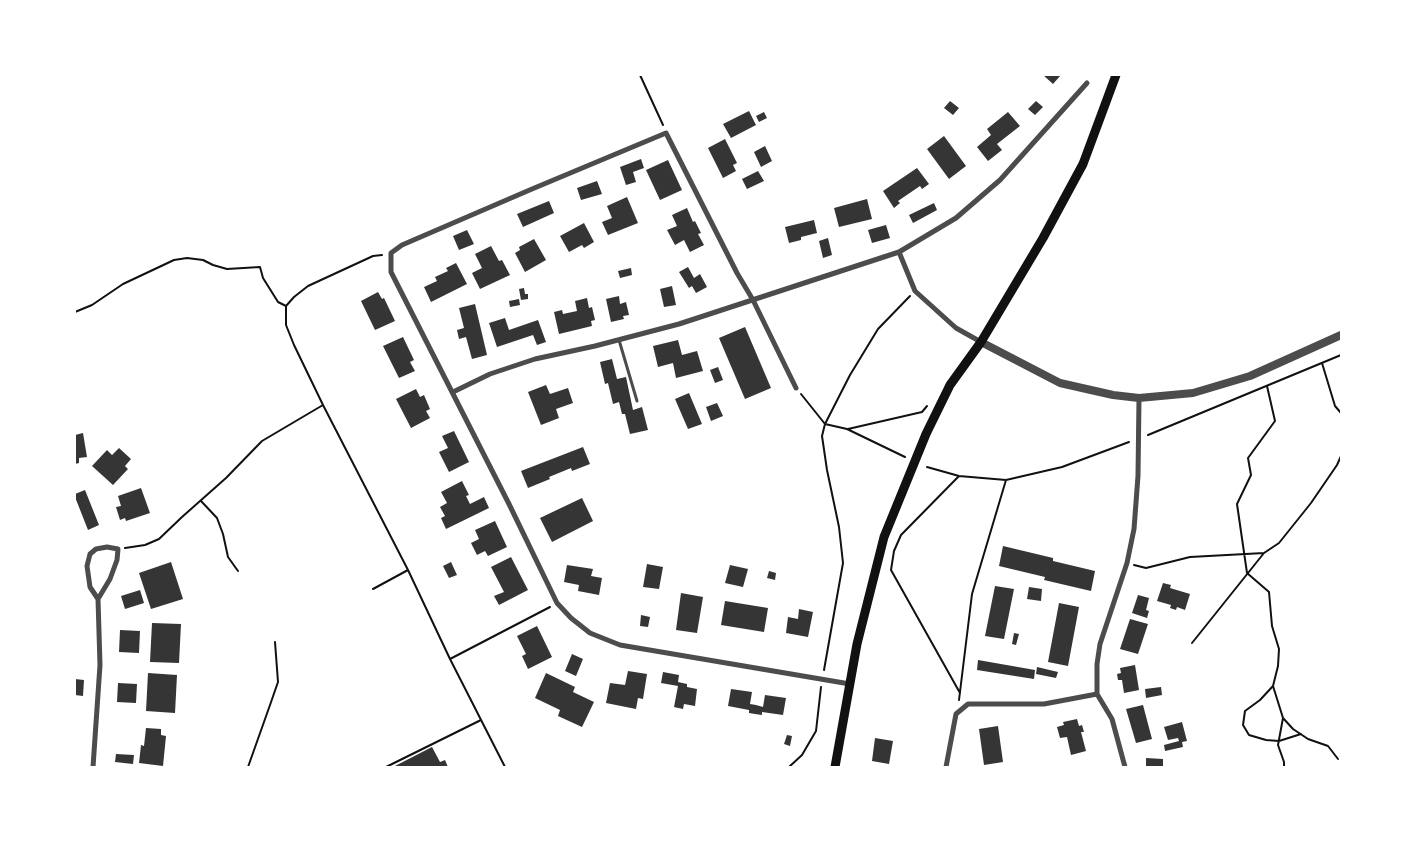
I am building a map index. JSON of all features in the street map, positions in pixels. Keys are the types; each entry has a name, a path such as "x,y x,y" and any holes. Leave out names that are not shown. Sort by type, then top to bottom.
{"main road":[{"path":"835,767 857,644 884,538 926,434 950,385 981,342 1043,238 1083,164 1116,75"}],"street":[{"path":"453,392 490,374 535,359 679,324 898,252 956,218 1000,180 1087,83"},
{"path":"796,388 753,300 737,273 666,134 402,245 391,253 391,272 453,392 557,603 571,618 590,633 620,645 850,684"},
{"path":"898,252 915,291 956,328 1060,382 1113,395 1139,398 1193,393 1250,376 1341,335"},
{"path":"1124,767 1112,719 1096,694 1097,664 1100,644 1127,563 1134,529 1138,476 1139,398"},
{"path":"93,767 100,666 98,599 90,587 87,566 90,554 96,549 107,547 118,549 117,560 110,579 98,599"},
{"path":"946,767 956,714 968,704 1044,704 1096,694"}],"lane":[{"path":"619,339 637,401"}],"path":[{"path":"640,75 666,134"},
{"path":"391,253 373,256 308,286 286,306 286,325 323,405 408,570 450,659 505,767"},
{"path":"75,312 92,305 122,284 174,260 187,258 203,260 227,269 260,266 263,278 278,302 286,306"},
{"path":"789,767 802,755 816,731 822,679 843,563 839,527 822,436 825,424 850,375 878,329 915,291"},
{"path":"927,467 959,476 1006,480 1062,467 1138,439 1341,355"},
{"path":"1322,363 1335,406 1341,414"},
{"path":"1267,386 1275,421 1248,458 1251,476 1237,504 1247,573 1269,592 1272,626 1279,649 1274,686 1283,718 1278,745 1284,767"},
{"path":"796,388 825,424 847,430 907,458"},
{"path":"118,549 145,545 159,539 226,478 262,441 323,405"},
{"path":"847,430 922,412 928,405"},
{"path":"1192,643 1264,553 1279,543 1311,503 1341,456"},
{"path":"959,476 901,535 894,551 890,570 960,693"},
{"path":"956,714 972,594 1006,480"},
{"path":"201,501 217,518 228,557 238,571"},
{"path":"1127,563 1146,568 1190,557 1264,553"},
{"path":"372,589 408,570"},
{"path":"450,659 557,603"},
{"path":"248,767 278,682 275,642"},
{"path":"1274,686 1245,711 1243,725 1249,735 1266,740 1279,741 1301,734"},
{"path":"1283,718 1308,739 1328,746 1338,758"},
{"path":"386,767 481,720"}],"building":[{"path":"1043,75 1061,75 1053,84"},
{"path":"950,101 959,108 953,115 944,108"},
{"path":"1036,101 1043,107 1035,115 1028,109"},
{"path":"749,111 756,125 731,138 723,124"},
{"path":"764,112 767,118 759,122 756,116"},
{"path":"1008,112 1020,126 997,144 1002,150 988,161 977,147 991,135 987,129"},
{"path":"944,136 966,166 949,179 927,149"},
{"path":"725,139 737,163 733,165 736,171 723,178 708,148"},
{"path":"765,146 772,161 761,167 754,152"},
{"path":"641,159 644,168 633,172 636,182 626,185 620,167"},
{"path":"668,160 682,190 660,200 646,170"},
{"path":"917,168 929,184 922,189 920,186 898,201 900,203 894,208 883,191"},
{"path":"758,171 764,181 747,189 742,179"},
{"path":"597,181 602,194 581,200 577,188"},
{"path":"627,197 638,223 608,235 602,222 612,218 607,206"},
{"path":"867,199 872,219 839,227 834,208"},
{"path":"549,201 554,213 523,227 517,214"},
{"path":"934,203 937,210 913,223 909,215"},
{"path":"687,208 693,222 695,221 701,233 698,234 704,245 690,252 684,240 675,245 667,230 677,226 672,215"},
{"path":"814,220 817,233 801,237 801,240 789,243 785,227"},
{"path":"584,223 594,242 584,248 582,245 569,252 560,236"},
{"path":"886,225 890,238 872,243 868,230"},
{"path":"467,230 474,244 459,250 453,236"},
{"path":"828,238 832,255 823,258 819,241"},
{"path":"534,239 546,260 525,272 515,253 520,250 519,247"},
{"path":"491,246 499,261 502,260 510,275 480,289 472,273 482,268 475,254"},
{"path":"456,263 467,284 431,302 424,287 437,281 435,277 448,271 446,268"},
{"path":"688,267 694,278 700,274 707,287 696,293 692,286 689,288 679,272"},
{"path":"631,268 632,275 620,278 618,271"},
{"path":"672,286 676,305 664,307 660,289"},
{"path":"524,288 525,294 528,294 528,299 521,300 519,289"},
{"path":"378,292 382,299 384,298 395,321 375,330 361,301"},
{"path":"619,296 620,304 626,302 629,315 623,316 624,319 611,322 606,299"},
{"path":"587,298 589,308 592,307 595,320 591,321 592,326 559,334 554,312 562,310 563,314 577,311 575,301"},
{"path":"519,299 520,305 510,307 509,301"},
{"path":"475,304 487,355 472,359 466,337 459,339 457,330 464,328 459,308"},
{"path":"505,318 509,330 538,320 546,342 537,345 533,335 497,347 489,323"},
{"path":"745,327 771,388 745,399 719,338"},
{"path":"403,337 414,360 410,362 415,371 399,378 383,346"},
{"path":"678,340 682,355 697,351 703,371 676,378 673,363 658,367 653,346"},
{"path":"612,359 617,379 626,377 633,410 642,407 648,430 630,434 625,414 622,414 619,402 613,404 608,383 605,384 600,362"},
{"path":"718,367 723,380 715,383 710,370"},
{"path":"546,385 550,394 568,388 573,403 556,409 559,418 541,425 528,392"},
{"path":"416,389 420,397 424,395 430,409 426,411 430,418 411,428 396,399"},
{"path":"689,393 702,424 688,429 675,399"},
{"path":"717,403 723,416 711,421 706,407"},
{"path":"454,431 469,462 449,472 439,452 448,448 442,436"},
{"path":"83,433 87,457 79,458 79,463 75,464 75,435"},
{"path":"583,447 590,464 572,471 571,468 528,488 521,471"},
{"path":"119,448 131,459 125,466 128,469 113,485 92,466 107,450 112,455"},
{"path":"462,481 469,495 466,496 470,504 484,497 489,508 446,529 441,518 445,516 440,507 447,503 441,492"},
{"path":"141,488 150,513 126,521 125,518 120,520 116,507 121,506 118,496"},
{"path":"85,490 99,525 88,530 75,497 75,494"},
{"path":"582,498 593,521 552,542 540,518"},
{"path":"495,521 507,547 488,556 485,551 477,555 471,543 479,539 475,530"},
{"path":"1003,546 1053,558 1053,561 1095,571 1091,591 1044,580 1045,577 999,566"},
{"path":"511,557 528,590 499,605 494,596 504,592 491,567"},
{"path":"171,562 183,599 151,609 139,573"},
{"path":"451,562 457,575 449,578 443,566"},
{"path":"647,564 663,567 659,589 643,587"},
{"path":"567,565 593,569 591,576 602,578 599,595 578,591 579,585 564,582"},
{"path":"730,565 748,569 743,587 725,583"},
{"path":"769,571 776,573 775,580 767,578"},
{"path":"1163,583 1171,585 1170,588 1190,594 1185,610 1177,607 1176,610 1170,608 1171,605 1157,601"},
{"path":"995,586 1014,589 1004,639 985,636"},
{"path":"1029,587 1042,589 1041,601 1027,599"},
{"path":"140,590 144,603 125,609 121,596"},
{"path":"681,593 703,597 697,633 676,630"},
{"path":"1138,595 1149,598 1146,610 1149,611 1147,618 1132,613"},
{"path":"725,601 768,608 764,632 721,625"},
{"path":"1059,603 1079,607 1068,666 1048,662"},
{"path":"799,609 813,612 808,637 786,633 788,617 798,619"},
{"path":"641,615 650,617 648,627 640,626"},
{"path":"1130,619 1148,624 1138,654 1120,649"},
{"path":"152,623 181,624 179,663 150,662"},
{"path":"537,626 552,657 528,669 522,656 526,654 517,636"},
{"path":"120,630 140,631 139,653 119,652"},
{"path":"1014,633 1019,634 1016,645 1012,644"},
{"path":"572,654 583,659 576,676 565,671"},
{"path":"978,660 1035,670 1034,679 977,670"},
{"path":"1135,665 1139,690 1124,693 1122,680 1118,680 1117,674 1121,673 1120,668"},
{"path":"1037,667 1058,672 1056,678 1036,674"},
{"path":"628,671 647,674 643,699 638,698 636,709 606,703 610,683 625,685"},
{"path":"663,672 679,675 678,682 687,684 687,687 697,689 695,706 684,704 683,709 674,707 678,686 661,683"},
{"path":"148,673 177,675 175,713 146,711"},
{"path":"546,673 575,687 573,692 594,702 582,727 558,716 560,710 535,698"},
{"path":"75,679 84,680 83,696 75,695"},
{"path":"118,683 137,684 136,703 117,702"},
{"path":"1161,687 1162,695 1146,698 1145,689"},
{"path":"731,689 752,692 750,704 763,707 765,695 786,698 783,715 762,712 762,715 755,714 749,713 749,710 728,706"},
{"path":"1143,705 1152,739 1136,743 1126,709"},
{"path":"1077,719 1079,726 1082,725 1084,732 1081,732 1086,751 1071,755 1067,737 1060,738 1057,727 1064,725 1063,722"},
{"path":"1182,722 1187,741 1182,742 1183,747 1165,751 1164,745 1179,741 1178,738 1168,740 1164,727"},
{"path":"998,726 1003,762 984,765 979,729"},
{"path":"146,728 161,729 161,735 166,736 163,766 139,763 141,745 144,746"},
{"path":"787,735 792,736 790,746 784,744"},
{"path":"875,738 893,741 889,764 872,761"},
{"path":"432,747 440,762 445,760 448,767 393,767"},
{"path":"116,754 134,755 133,764 115,762"},
{"path":"1146,758 1163,759 1163,767 1146,767"}]}
